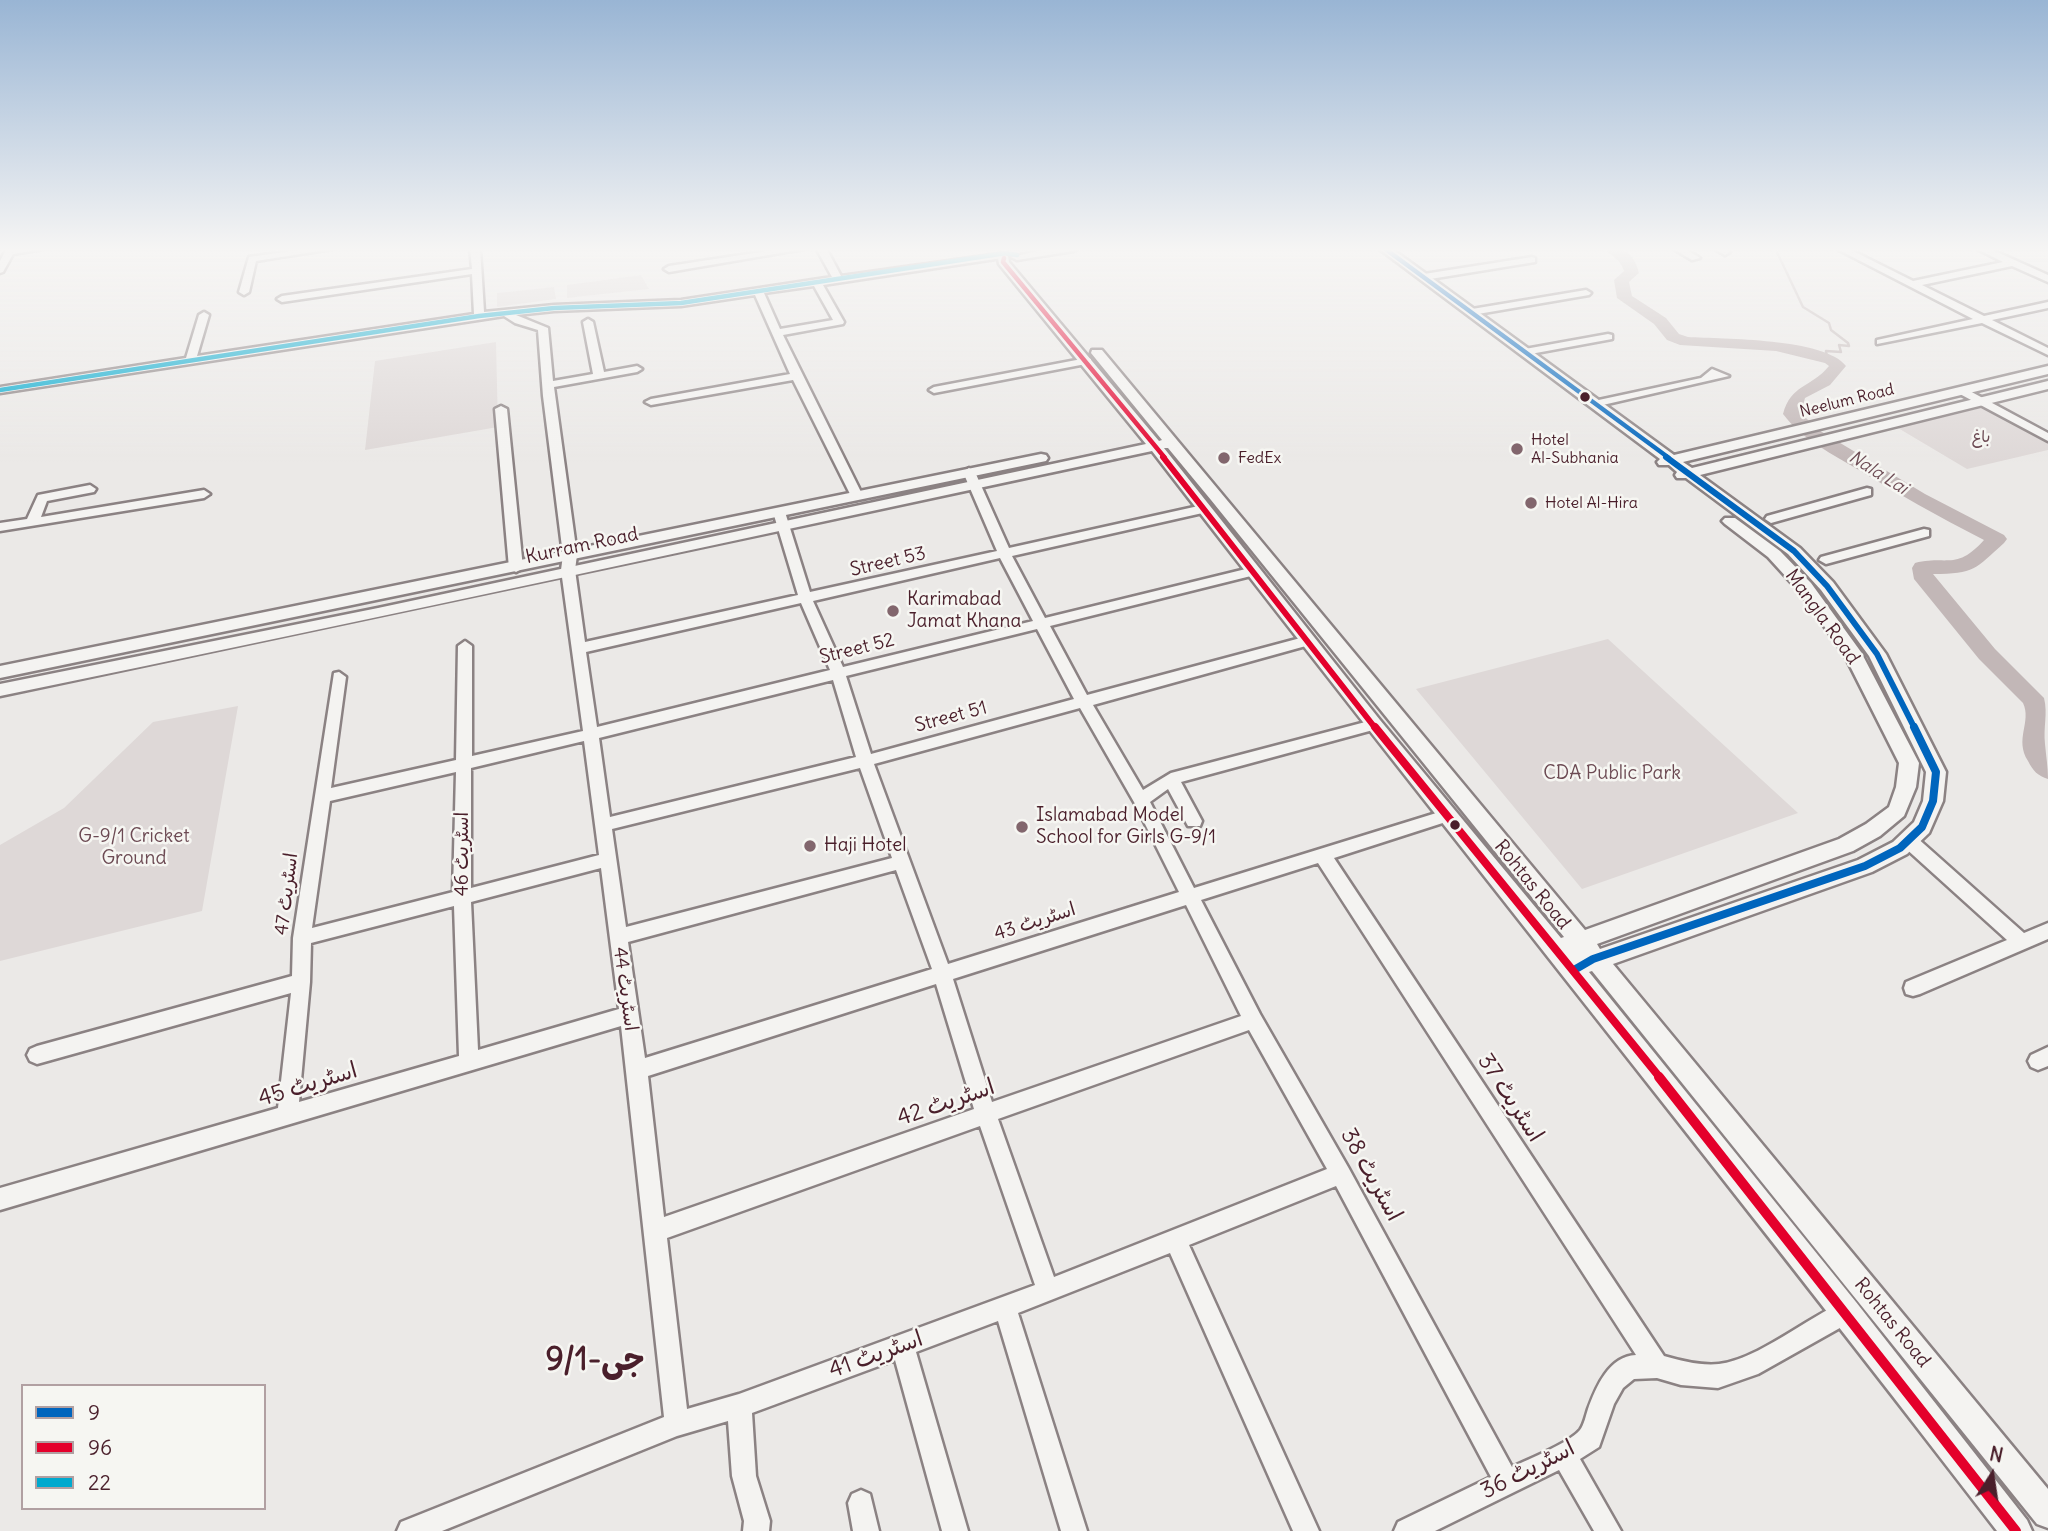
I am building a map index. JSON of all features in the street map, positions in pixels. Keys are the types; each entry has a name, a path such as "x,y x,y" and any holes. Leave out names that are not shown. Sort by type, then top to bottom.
{"main road":[{"name":"Rohtas Road","path":"1052,319 1160,440 1203,509 1254,570 1446,816 1557,949"},
{"name":"Rohtas Road","path":"1062,319 1160,440 1309,612 1582,957 2048,1513"},
{"name":"Mangla Road","path":"1465,319 1672,469 1794,551 1827,586 1877,654 1936,772 1933,801 1922,827 1909,841 1865,866 1582,957 1557,949"},
{"name":"Mangla Road","path":"1482,319 1594,404 1774,554 1805,587 1852,652 1909,763 1906,787 1896,811 1873,830 1846,845 1582,957"},
{"name":"Neelum Road","path":"1672,469 1776,436 2048,370"},
{"name":"Neelum Road","path":"1672,469 1793,447 2048,385"},
{"name":"Kurram Road","path":"0,690 378,613 569,562 1160,440"},
{"name":"Kurram Road","path":"782,519 857,496 971,479"},
{"name":"Kurram Road","path":"0,672 516,568 569,562"},
{"path":"1289,617 1309,612"},
{"name":"Rohtas Road","path":"1582,957 1846,1312 2016,1531"}],"street":[{"path":"190,361 203,319"},
{"path":"0,390 457,319"},
{"name":"اسٹریٹ 44","path":"516,319 543,328 606,860 637,1070 677,1424"},
{"path":"771,319 796,376 857,496"},
{"path":"777,333 839,322 838,319"},
{"path":"1881,342 1980,319"},
{"path":"1983,319 2048,352"},
{"path":"588,322 599,376"},
{"path":"1525,352 1608,337"},
{"path":"934,390 1087,361"},
{"path":"548,385 637,369"},
{"path":"1594,404 1724,376 1712,372 1705,380"},
{"path":"654,402 796,376"},
{"path":"1962,391 2048,438"},
{"path":"501,409 516,568"},
{"name":"اسٹریٹ 38","path":"971,479 1005,555 1083,701 1141,800 1253,1020 1341,1174 1506,1481"},
{"path":"32,522 42,498 90,489"},
{"path":"1771,519 1867,492"},
{"path":"0,527 204,494"},
{"name":"Street 53","path":"581,648 806,600 1203,509"},
{"path":"782,519 806,600 838,673 865,761 942,973 986,1114 1048,1291"},
{"path":"1826,560 1924,533"},
{"name":"Street 52","path":"321,797 592,734 1254,570"},
{"name":"Street 51","path":"603,825 865,761 1308,641"},
{"name":"اسٹریٹ 46","path":"465,646 462,898 469,1061"},
{"name":"اسٹریٹ 47","path":"287,1117 301,982 302,938 339,677"},
{"path":"1141,800 1171,779 1373,725"},
{"path":"1171,779 1194,821"},
{"name":"اسٹریٹ 43","path":"637,1070 1446,816"},
{"path":"1909,841 2038,938"},
{"name":"اسٹریٹ 37","path":"1323,856 1657,1366"},
{"path":"302,938 606,860"},
{"path":"618,937 901,862"},
{"path":"1913,988 2038,938"},
{"path":"37,1055 301,982"},
{"name":"اسٹریٹ 45","path":"0,1199 629,1015"},
{"name":"اسٹریٹ 42","path":"654,1231 1253,1020"},
{"name":"اسٹریٹ 41","path":"410,1531 677,1424 738,1406 1048,1291 1341,1174"},
{"path":"1176,1241 1306,1531"},
{"path":"1005,1307 1074,1531"},
{"name":"اسٹریٹ 36","path":"1407,1531 1564,1455 1590,1438 1604,1398 1615,1380 1629,1367 1657,1366 1681,1373 1718,1376 1750,1366 1846,1312"},
{"path":"902,1345 955,1531"},
{"path":"738,1406 744,1476 757,1521 756,1531"},
{"path":"1564,1455 1608,1531"},
{"path":"861,1503 866,1531"}],"green space":[{"path":"496,342 498,427 365,450 375,361"},
{"name":"باغ","path":"1985,407 2048,442 2048,450 1967,469 1898,428"},
{"name":"CDA Public Park","path":"1608,639 1798,813 1582,889 1416,689"},
{"name":"G-9/1 Cricket Ground","path":"238,706 202,911 0,961 0,845 64,808 153,722"}],"waterway":[{"name":"Nala Lai","path":"1658,319 1673,337 1686,342 1776,346 1831,360 1838,366 1822,383 1799,395 1792,414 1811,433 1918,498 1997,539 1971,563 1958,567 1922,568 1924,579 1987,654 2032,698 2038,710 2033,748 2048,770"},
{"path":"1823,319 1849,346 1839,345 1841,352 1826,351 1827,359"}],"transit line":[{"name":"22","path":"0,390 457,319"},
{"name":"96","path":"1051,319 1148,437 1373,725 1574,970 2016,1531"},
{"name":"9","path":"1481,319 1794,551 1827,586 1877,654 1936,772 1933,801 1922,827 1900,848 1865,866 1593,959 1574,970"}],"place":[{"name":"Hotel Al-Subhania","path":"1517,449"},
{"name":"FedEx","path":"1224,458"},
{"name":"Hotel Al-Hira","path":"1531,503"},
{"name":"Karimabad Jamat Khana","path":"893,611"},
{"name":"Islamabad Model School for Girls G-9/1","path":"1022,827"},
{"name":"Haji Hotel","path":"810,846"}],"district":[{"name":"جی-9/1","path":"595,1361"}]}
